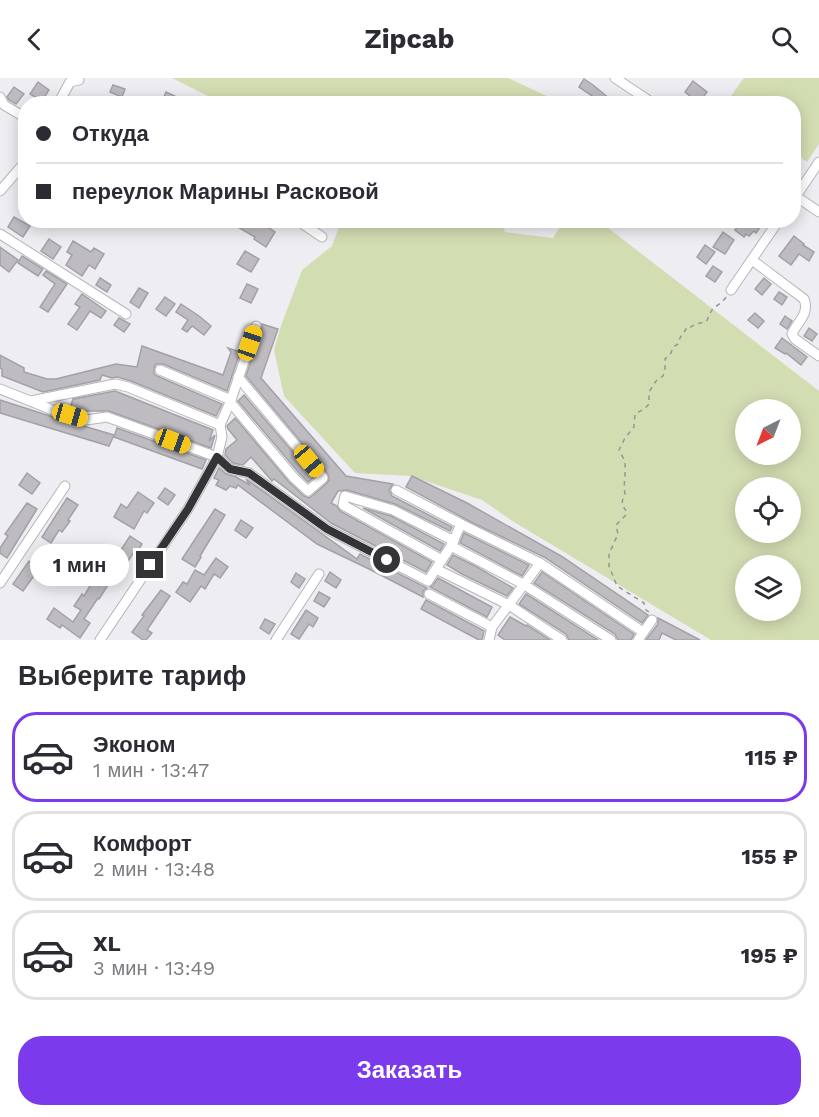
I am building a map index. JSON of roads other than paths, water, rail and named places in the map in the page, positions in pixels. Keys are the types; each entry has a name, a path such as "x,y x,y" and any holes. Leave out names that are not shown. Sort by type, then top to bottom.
{"street":[{"path":"615,78 642,96"},
{"path":"62,96 70,82 79,80"},
{"path":"0,97 4,105 18,113"},
{"path":"801,187 819,162"},
{"path":"0,190 18,169"},
{"path":"801,201 819,212"},
{"path":"309,228 322,237"},
{"path":"728,294 774,228"},
{"path":"0,234 126,315"},
{"path":"752,260 804,299 807,306 806,313 792,334 795,339 819,356"},
{"path":"100,640 188,509 217,457 222,437 220,425 256,326"},
{"path":"160,370 230,401 294,478 308,490 323,478 238,377"},
{"path":"31,401 115,384 128,387 220,425"},
{"path":"0,389 55,411 86,420 107,417 217,457 230,469 249,473 327,529 428,581 453,544 461,524"},
{"path":"0,584 65,486"},
{"path":"396,490 540,563 640,636 652,620"},
{"path":"442,560 343,505 345,496 393,510 523,584 611,640"},
{"path":"489,640 492,627 540,563"},
{"path":"436,569 508,604 562,640"},
{"path":"276,640 319,574"},
{"path":"429,594 492,627"}]}
